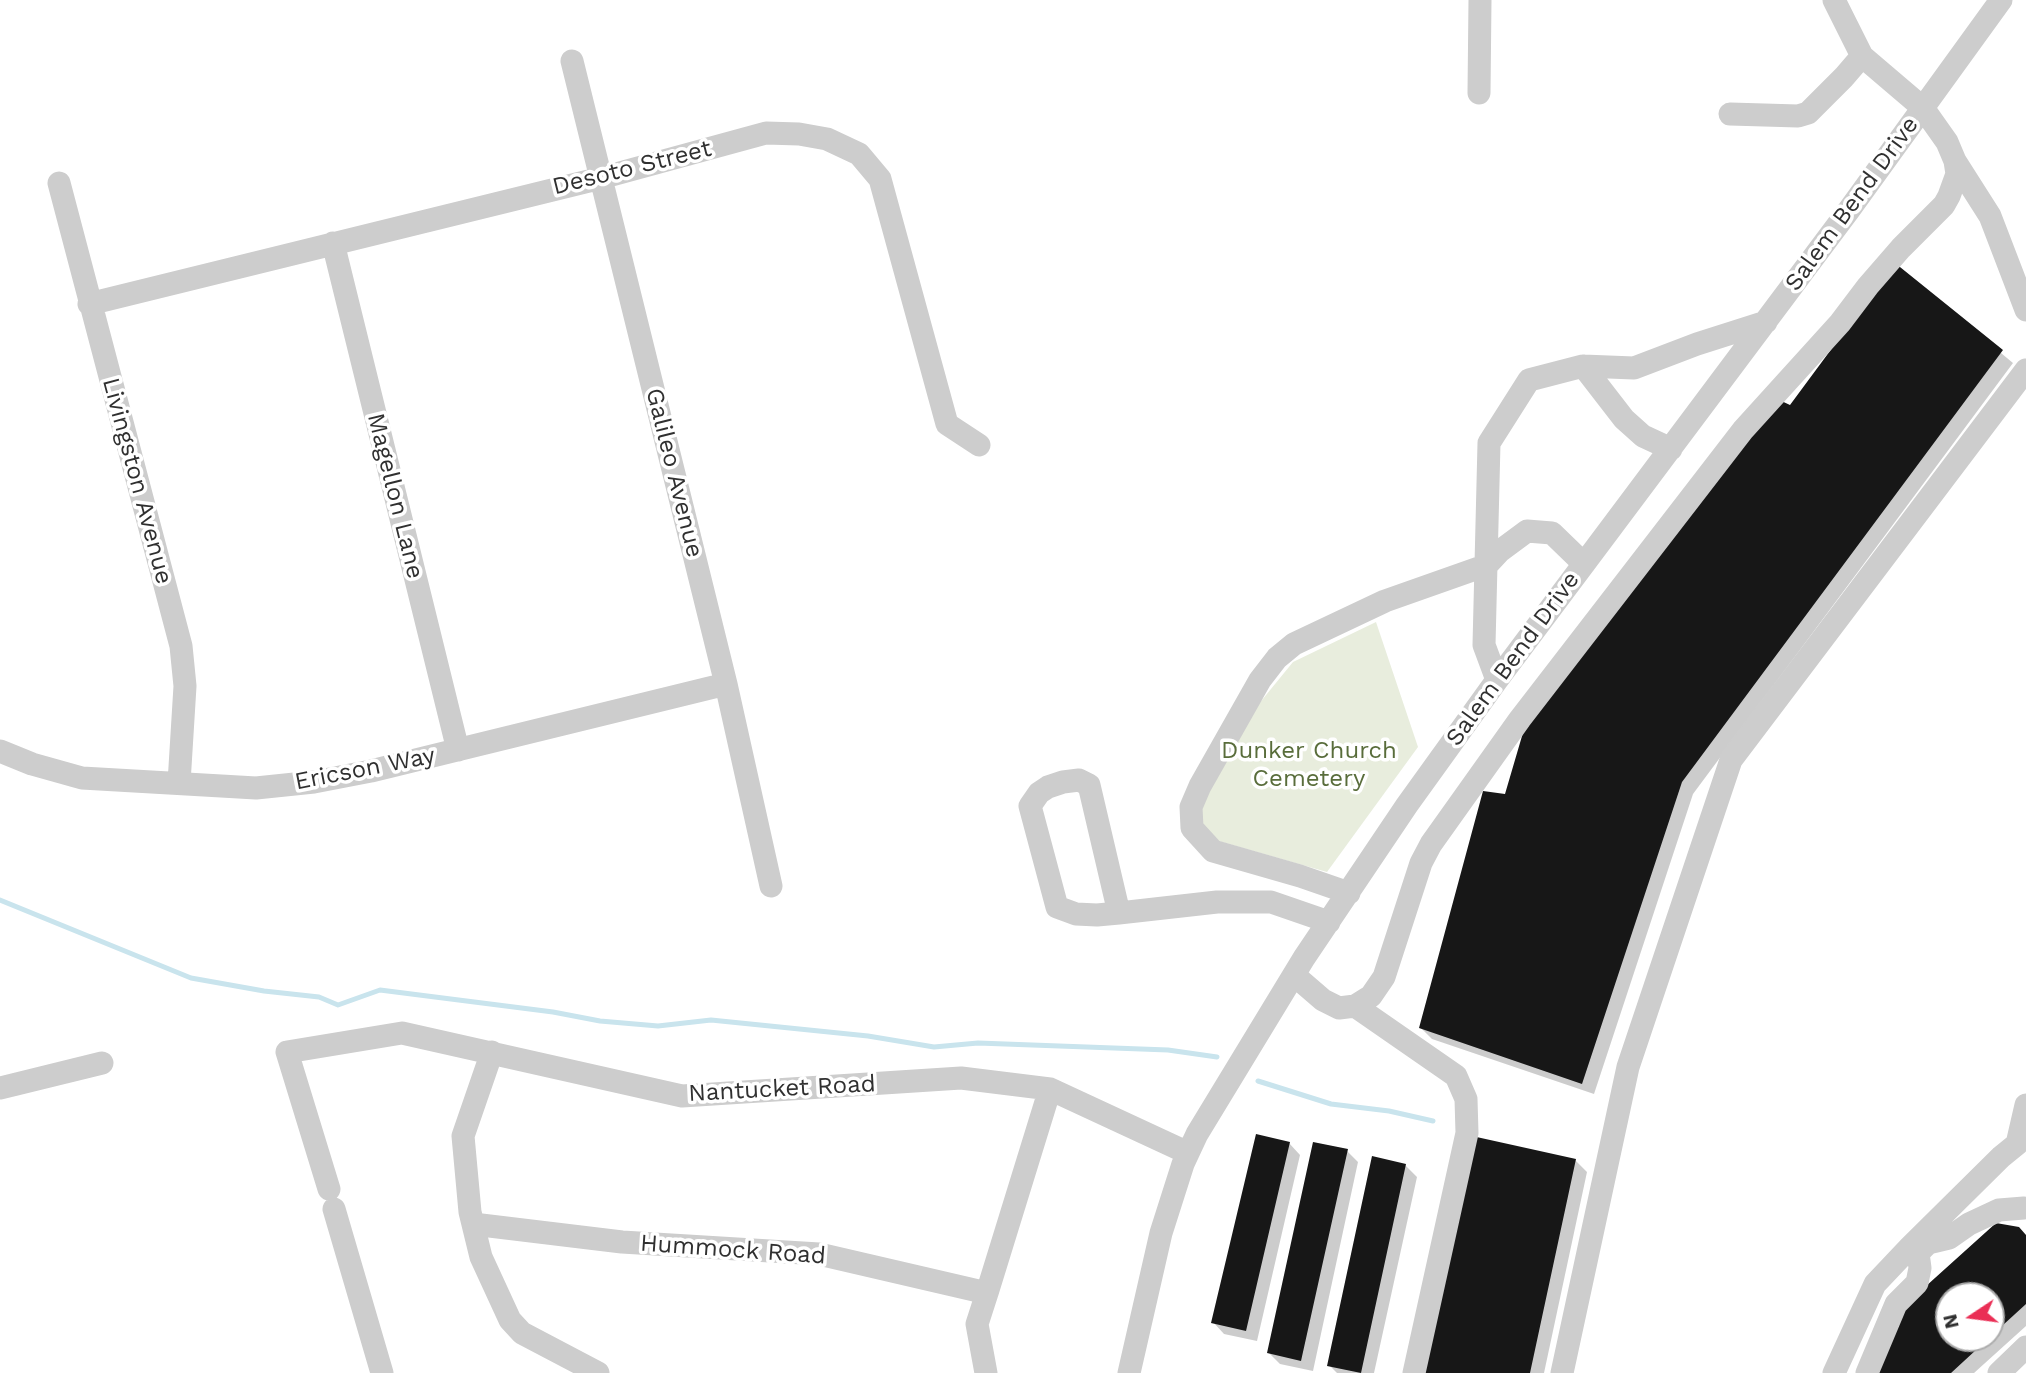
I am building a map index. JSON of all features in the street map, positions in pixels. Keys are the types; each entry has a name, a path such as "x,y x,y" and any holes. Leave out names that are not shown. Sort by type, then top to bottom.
{"street":[{"path":"1479,93 1480,0"},
{"path":"1834,0 1862,56 1923,107 1947,142 1955,161 1990,216 2026,310"},
{"name":"Salem Bend Drive","path":"1129,1373 1161,1233 1188,1153 1294,975 1407,805 1497,680 1766,321 2001,0"},
{"path":"1730,114 1798,116 1808,113 1862,56"},
{"name":"Galileo Avenue","path":"572,61 726,684 771,886"},
{"name":"Desoto Street","path":"89,304 601,178 766,133 799,134 828,139 859,154 880,179 947,424 979,445"},
{"path":"1294,975 1323,1000 1339,1008 1355,1006 1371,996 1384,977 1421,863 1431,844 1495,753 1743,430 1840,323 1901,248 1944,205 1954,187 1957,174 1955,161"},
{"name":"Livingston Avenue","path":"59,183 181,646 186,686 179,783"},
{"name":"Magellon Lane","path":"333,243 457,750"},
{"path":"1497,680 1484,645 1489,443 1529,380 1583,366 1634,368 1766,321"},
{"path":"1583,366 1625,419 1643,436 1671,449"},
{"path":"1562,1373 1628,1067 1731,760 2026,370"},
{"path":"1349,893 1213,851 1192,828 1191,807 1260,680 1277,658 1294,644 1385,601 1487,565 1527,530 1552,533 1584,564"},
{"name":"Ericson Way","path":"0,751 32,764 82,778 256,788 314,782 371,771 726,684"},
{"path":"1119,913 1089,785 1079,780 1048,787 1039,793 1030,806 1057,907 1076,914 1097,915 1119,913 1217,902 1270,902 1329,922"},
{"path":"1355,1006 1456,1076 1466,1099 1467,1133 1414,1373"},
{"name":"Nantucket Road","path":"382,1373 286,1052 402,1032 682,1096 961,1078 1050,1089 1188,1153"},
{"path":"492,1052 463,1136 470,1212 481,1257 510,1320 522,1334 598,1373"},
{"path":"0,1088 102,1063"},
{"path":"986,1373 977,1324 1050,1089"},
{"path":"1834,1373 1875,1284 1925,1240 2001,1157 2021,1147 2026,1105"},
{"path":"1925,1240 1949,1238 1969,1224 1999,1210 2025,1208"},
{"name":"Hummock Road","path":"473,1224 622,1242 819,1254 987,1293"},
{"path":"1867,1373 1896,1304 1917,1283 1920,1268 1918,1253 1925,1240"},
{"path":"1999,1373 2026,1347"}],"green space":[{"name":"Dunker Church Cemetery","path":"1376,622 1418,747 1327,872 1208,838 1196,813 1244,722 1293,662"}],"building":[{"path":"1895,263 2003,350 1682,782 1582,1084 1419,1028 1483,791 1505,794 1527,719 1775,398 1790,405"},
{"path":"1256,1134 1290,1142 1246,1331 1211,1323"},
{"path":"1472,1136 1576,1159 1530,1373 1421,1373"},
{"path":"1313,1142 1348,1149 1301,1361 1267,1353"},
{"path":"1372,1156 1406,1164 1361,1373 1327,1366"},
{"path":"1996,1223 2019,1227 2026,1235 2026,1304 2005,1323 2005,1282 1935,1282 1935,1352 1974,1352 1951,1373 1878,1373 1905,1305"}],"waterway":[{"path":"0,900 191,978 264,991 319,997 338,1005 380,990 553,1012 600,1021 658,1026 711,1020 868,1036 934,1047 978,1043 1168,1050 1217,1057"},
{"path":"1258,1081 1331,1104 1389,1111 1433,1121"}]}
